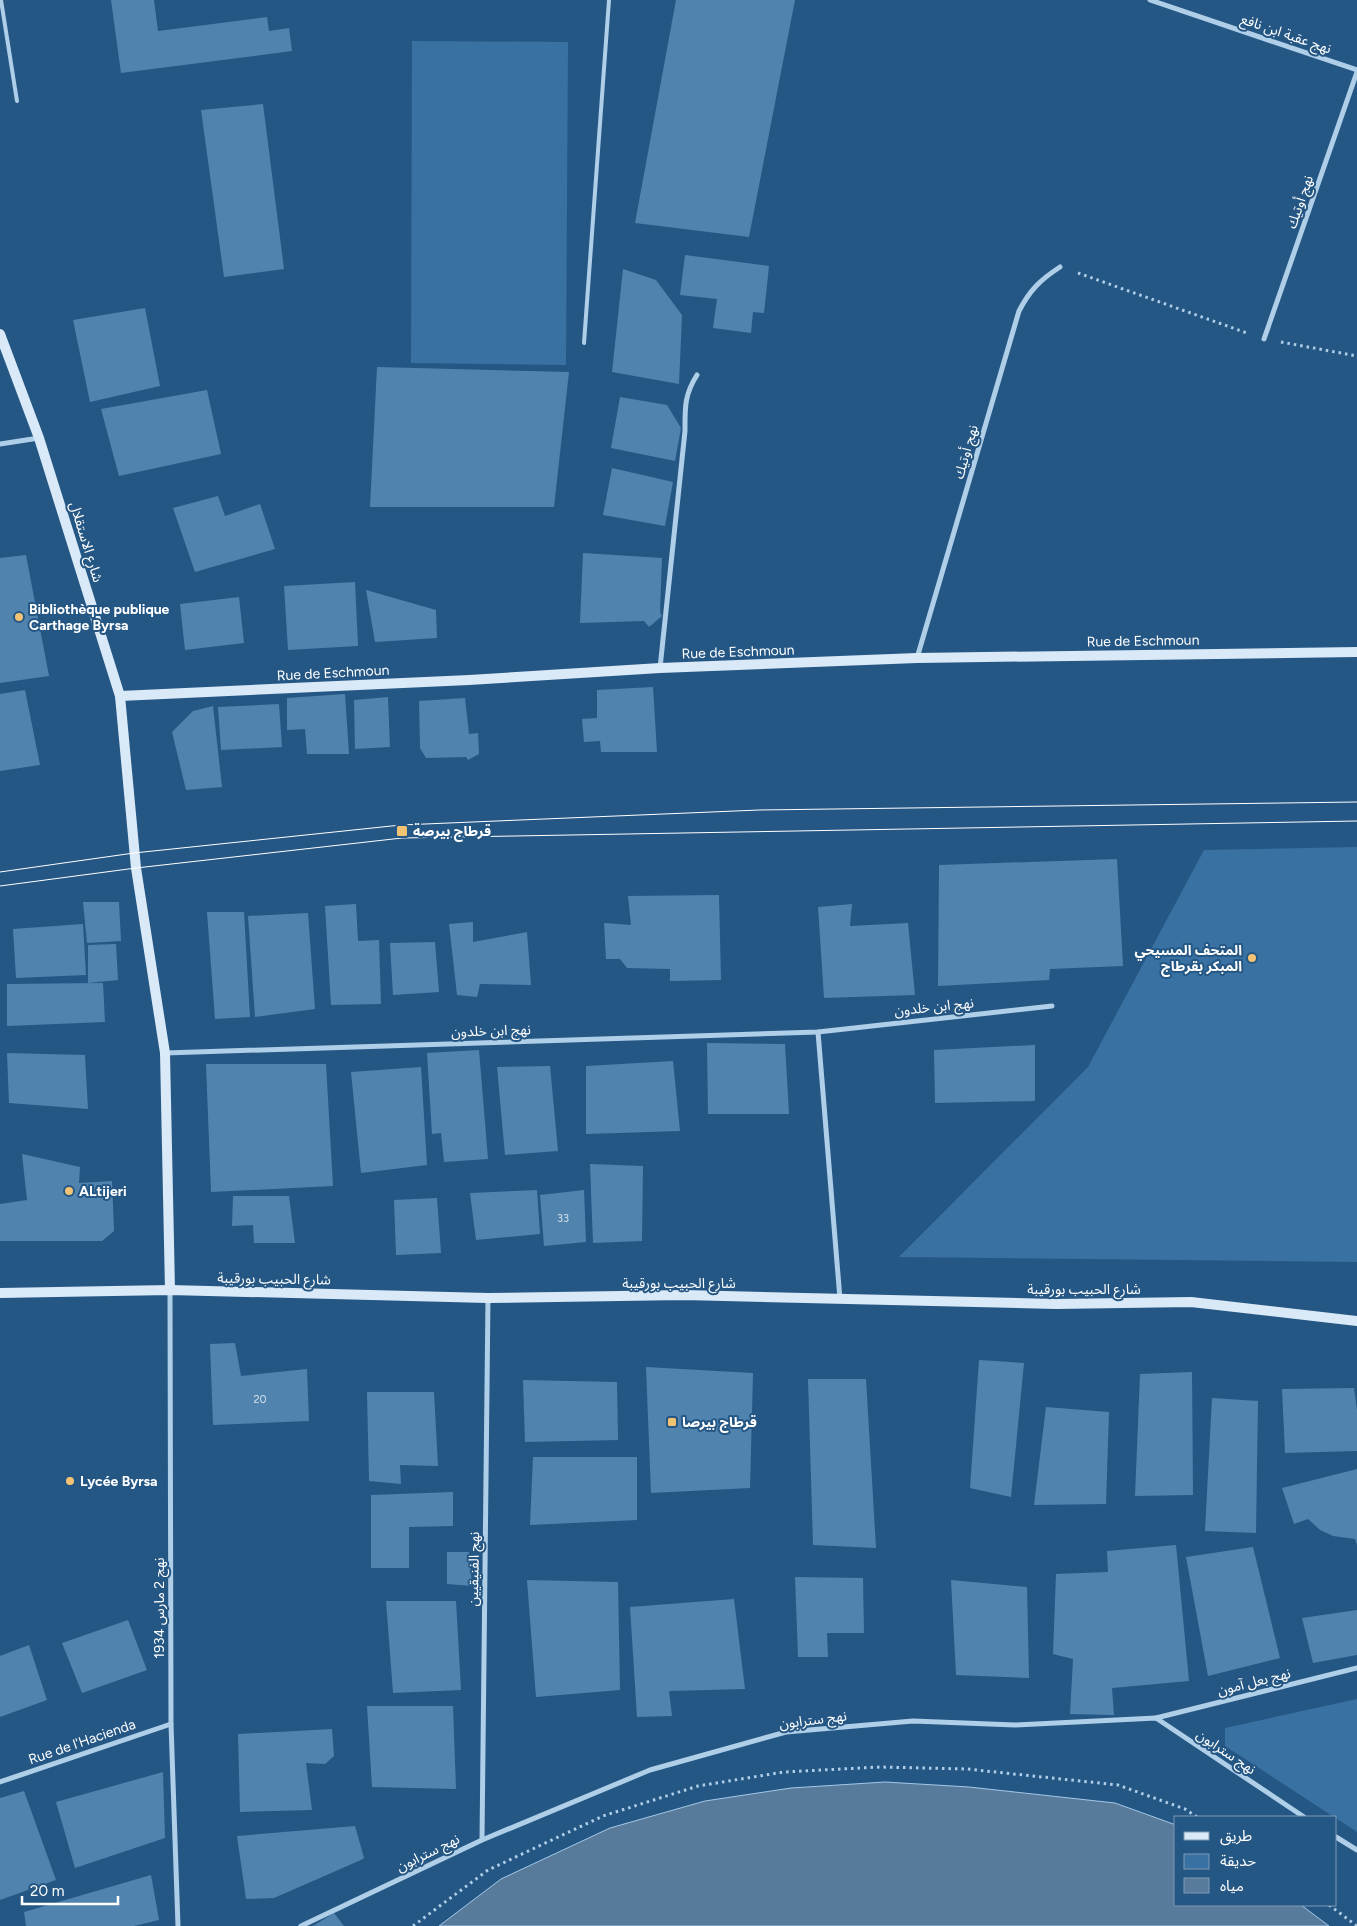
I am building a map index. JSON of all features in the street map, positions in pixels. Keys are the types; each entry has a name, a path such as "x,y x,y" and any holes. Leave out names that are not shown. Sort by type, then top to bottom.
{"street":[{"name":"نهج عقبة ابن نافع","path":"1150,0 1357,71"},
{"name":"نهج أوتيك","path":"1264,339 1357,71"},
{"name":"نهج أوتيك","path":"917,658 1019,311 1029,293 1043,278 1060,267"},
{"name":"شارع الاستقلال","path":"0,334 39,438 120,696 134,853 165,1053 170,1290"},
{"path":"660,668 685,431 685,401 690,386 697,376"},
{"path":"0,444 39,438"},
{"name":"Rue de Eschmoun","path":"120,696 469,680 660,668 917,658 1357,652"},
{"name":"نهج ابن خلدون","path":"165,1053 818,1032 1052,1006"},
{"path":"818,1032 840,1299"},
{"name":"شارع الحبيب بورقيبة","path":"0,1293 170,1290 488,1298 684,1295 1056,1304 1192,1302 1357,1321"},
{"name":"نهج 2 مارس 1934","path":"170,1290 171,1724 178,1926"},
{"name":"نهج الفنيقيين","path":"482,1840 488,1298"},
{"name":"نهج بعل آمون","path":"1156,1718 1357,1668"},
{"name":"نهج سترابون","path":"301,1926 482,1840 650,1770 786,1732 913,1721 1015,1725 1156,1718 1303,1816"},
{"name":"Rue de l'Hacienda","path":"0,1782 171,1724"},
{"path":"1337,1838 1357,1850"}],"lane":[{"path":"1,0 17,100"},
{"path":"584,343 609,0"}],"path":[{"path":"1060,267 1264,339 1357,356"},
{"path":"413,1926 488,1870 603,1816 698,1786 784,1772 880,1767 967,1769 1118,1784 1185,1809 1196,1816"},
{"path":"1330,1906 1357,1926"}],"green space":[{"path":"412,41 568,42 566,365 411,363"},
{"name":"المتحف المسيحي المبكر بقرطاج","path":"1357,847 1357,1262 899,1257 1088,1067 1204,850"},
{"path":"1357,1699 1357,1832 1337,1819 1337,1816 1332,1816 1225,1746 1225,1728"}],"water":[{"path":"885,1782 969,1787 1115,1803 1174,1824 1174,1906 1302,1906 1329,1926 439,1926 501,1879 610,1828 705,1801 791,1788"}],"building":[{"path":"111,0 154,0 158,31 267,17 269,31 289,28 292,51 121,73"},
{"path":"676,0 795,0 749,237 635,223"},
{"path":"263,104 284,269 224,277 201,110"},
{"path":"685,255 769,266 764,313 753,312 751,333 713,328 717,299 680,295"},
{"path":"623,269 656,280 682,315 679,384 612,372"},
{"path":"145,308 160,386 90,402 73,320"},
{"path":"377,367 569,372 554,507 370,507"},
{"path":"207,390 221,454 119,476 101,409"},
{"path":"620,397 667,405 681,428 675,461 611,448"},
{"path":"612,468 673,482 665,526 603,515"},
{"path":"218,496 225,516 260,504 275,549 195,572 173,508"},
{"path":"583,553 662,558 660,612 662,616 649,627 644,621 580,623"},
{"name":"Bibliothèque publique Carthage Byrsa","path":"26,555 49,676 0,683 0,558"},
{"path":"355,582 358,646 288,650 284,586"},
{"path":"366,590 436,610 437,638 375,642"},
{"path":"239,597 244,643 185,650 180,604"},
{"path":"653,687 657,752 601,752 600,741 584,742 582,719 597,718 597,690"},
{"path":"25,690 40,765 0,771 0,694"},
{"path":"345,694 349,754 307,754 305,729 287,730 287,698"},
{"path":"388,697 390,747 355,749 354,700"},
{"path":"465,698 469,734 478,733 479,754 468,760 466,757 426,758 420,748 419,701"},
{"path":"279,704 282,747 221,750 218,707"},
{"path":"213,706 222,787 186,790 172,732 193,711"},
{"path":"1117,859 1123,966 1050,969 1049,980 938,986 939,865"},
{"path":"719,895 721,980 670,981 670,969 627,968 620,959 606,959 604,923 631,925 628,896"},
{"path":"83,902 119,902 121,941 87,943"},
{"path":"356,904 358,941 379,940 381,1004 331,1005 325,906"},
{"path":"852,904 850,926 908,923 915,995 824,998 818,907"},
{"path":"207,912 244,912 250,1017 215,1019"},
{"path":"308,913 315,1009 255,1017 248,916"},
{"path":"473,922 473,942 527,932 531,985 480,984 477,997 457,995 449,924"},
{"path":"83,924 86,975 16,978 13,929"},
{"path":"435,942 439,992 393,995 390,943"},
{"path":"116,944 118,980 88,983 88,945"},
{"path":"103,983 105,1022 7,1026 7,984"},
{"path":"707,1043 785,1044 789,1114 708,1114"},
{"path":"1035,1045 1035,1101 935,1103 934,1050"},
{"path":"479,1050 488,1159 444,1162 441,1133 432,1134 427,1053"},
{"path":"7,1053 85,1055 88,1109 9,1103"},
{"path":"673,1061 680,1131 586,1134 586,1066"},
{"path":"206,1064 326,1064 333,1186 211,1192"},
{"path":"550,1066 558,1151 505,1155 497,1067"},
{"path":"421,1067 427,1165 361,1173 351,1072"},
{"name":"ALtijeri","path":"22,1154 80,1167 79,1183 112,1181 114,1231 102,1241 0,1241 0,1204 27,1200"},
{"path":"590,1164 643,1166 642,1241 593,1243"},
{"path":"537,1190 540,1234 476,1240 470,1193"},
{"path":"584,1190 586,1242 544,1246 540,1195"},
{"path":"233,1196 289,1196 295,1243 254,1243 253,1225 232,1226"},
{"path":"437,1198 441,1253 396,1255 394,1200"},
{"path":"235,1343 241,1376 307,1369 309,1421 213,1425 210,1344"},
{"path":"979,1360 1024,1363 1011,1497 970,1488"},
{"path":"646,1367 753,1373 750,1488 651,1493"},
{"path":"1192,1372 1193,1495 1135,1496 1140,1374"},
{"path":"808,1379 866,1379 876,1548 813,1545"},
{"path":"523,1380 617,1382 618,1440 525,1442"},
{"path":"1354,1388 1357,1410 1357,1451 1285,1453 1282,1389"},
{"path":"367,1392 434,1392 438,1466 400,1465 401,1484 369,1481"},
{"path":"1212,1398 1258,1401 1256,1533 1205,1531"},
{"path":"1046,1407 1109,1412 1106,1504 1034,1505"},
{"path":"533,1457 637,1457 637,1520 530,1525"},
{"path":"1357,1469 1357,1545 1355,1539 1333,1536 1320,1530 1308,1519 1294,1524 1282,1488"},
{"path":"453,1492 453,1526 409,1527 409,1568 371,1568 371,1495"},
{"path":"1176,1545 1189,1681 1112,1688 1114,1715 1070,1714 1073,1659 1053,1654 1056,1574 1108,1572 1107,1551"},
{"path":"1253,1547 1280,1658 1208,1676 1186,1557"},
{"path":"447,1552 469,1552 472,1586 447,1584"},
{"path":"795,1577 863,1578 864,1633 827,1633 828,1657 798,1657"},
{"path":"527,1580 618,1582 620,1690 536,1697"},
{"path":"951,1580 1027,1587 1029,1678 956,1675"},
{"path":"734,1599 745,1689 669,1691 672,1716 637,1717 630,1607"},
{"path":"386,1601 456,1601 461,1690 393,1693"},
{"path":"1357,1610 1357,1655 1313,1663 1302,1618"},
{"path":"128,1620 147,1670 82,1693 62,1643"},
{"path":"29,1645 47,1700 0,1717 0,1656"},
{"path":"367,1706 453,1706 456,1789 372,1787"},
{"path":"332,1729 334,1756 325,1764 306,1763 312,1810 240,1812 238,1734"},
{"path":"163,1772 165,1838 75,1868 56,1802"},
{"path":"24,1791 56,1880 0,1900 0,1798"},
{"path":"355,1826 364,1858 274,1898 246,1899 237,1836"},
{"path":"151,1875 159,1920 134,1926 26,1926 24,1912"},
{"path":"334,1913 344,1926 313,1926"}],"tram line":[{"path":"0,872 134,853 401,825 759,810 1357,802"},
{"path":"0,886 136,868 402,838 1357,821"}],"place":[{"name":"Bibliothèque publique Carthage Byrsa","path":"19,617"},
{"name":"قرطاج بيرصة","path":"402,831"},
{"name":"المتحف المسيحي المبكر بقرطاج","path":"1252,958"},
{"name":"ALtijeri","path":"69,1191"},
{"name":"قرطاج بيرصا","path":"672,1422"},
{"name":"Lycée Byrsa","path":"70,1481"}]}
